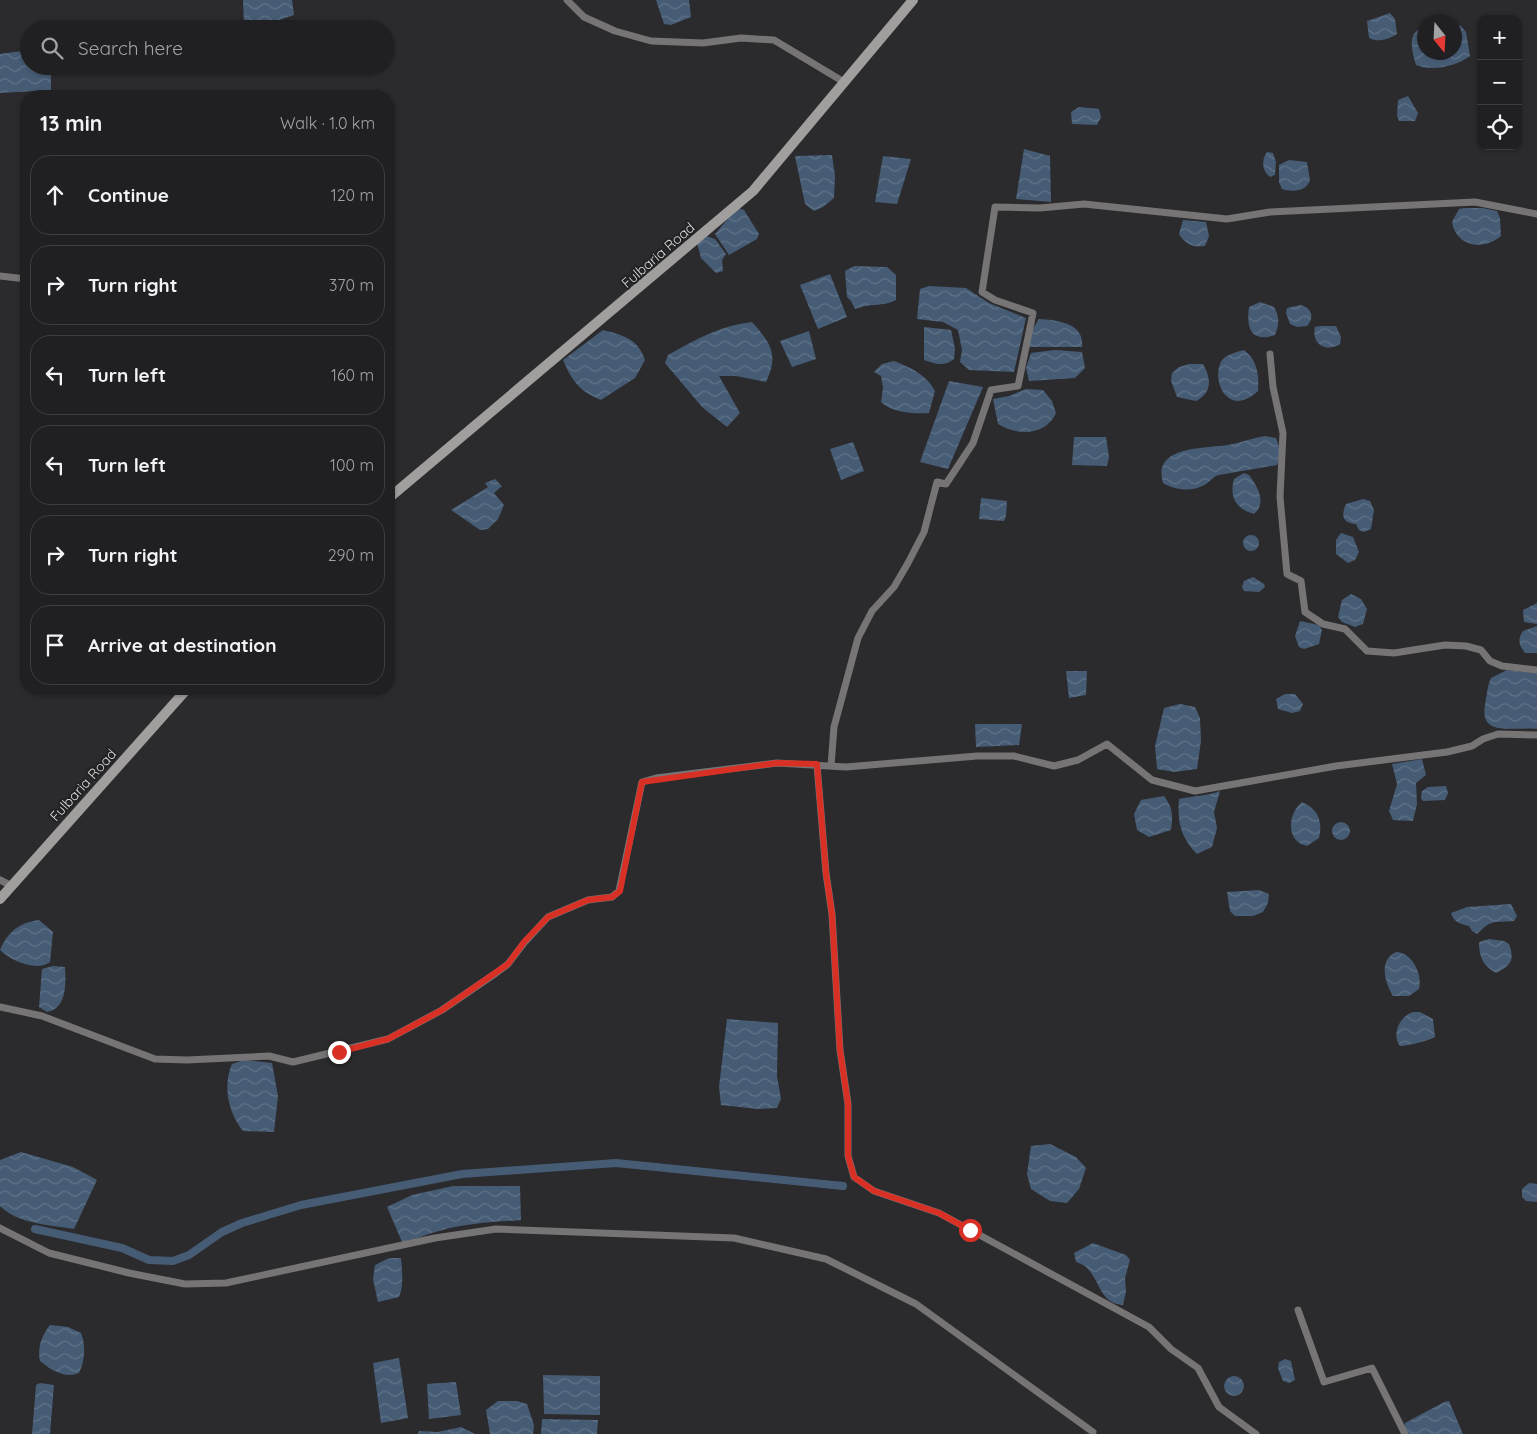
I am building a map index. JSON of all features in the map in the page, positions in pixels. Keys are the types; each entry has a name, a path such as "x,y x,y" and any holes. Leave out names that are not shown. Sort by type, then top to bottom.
{"main road":[{"name":"Fulbaria Road","path":"395,493 753,191 913,0"},
{"name":"Fulbaria Road","path":"0,899 182,695"}],"street":[{"path":"567,0 584,17 615,31 651,41 703,43 741,38 774,40 844,82"},
{"path":"831,766 834,727 858,638 872,611 894,587 924,532 937,482 946,484 973,443 991,390 1018,386 1033,312 995,300 982,292 995,207 1040,208 1084,204 1227,219 1270,212 1475,202 1537,214"},
{"path":"0,276 20,278"},
{"path":"1270,354 1273,387 1283,433 1280,497 1287,574 1301,581 1305,612 1323,624 1345,629 1367,651 1394,653 1446,646 1466,646 1481,650 1490,661 1502,666 1537,670"},
{"path":"0,1007 42,1016 155,1059 186,1060 269,1056 293,1062 388,1039 442,1010 508,964 524,942 548,917 588,900 612,897 620,891 642,782 777,763 831,766 887,765 977,756 1014,756 1054,766 1078,760 1107,744 1152,780 1195,791 1336,766 1447,752 1472,746 1483,739 1498,734 1537,735"},
{"path":"817,764 826,873 832,914 840,1050 848,1104 848,1156 854,1177 874,1191 939,1213 1101,1302 1123,1310 1150,1326 1171,1349 1198,1368 1219,1407 1256,1434"},
{"path":"0,880 12,886"},
{"path":"0,1228 49,1253 128,1273 185,1284 226,1283 435,1238 496,1229 734,1238 826,1259 916,1304 1093,1432"},
{"path":"1298,1310 1324,1382 1372,1368 1405,1434"}],"water":[{"path":"243,0 292,0 294,15 279,20 244,20"},
{"path":"656,0 689,0 691,17 671,25 664,24"},
{"path":"1390,13 1395,19 1397,34 1383,40 1369,38 1367,21"},
{"path":"1462,27 1466,32 1470,56 1458,63 1444,67 1429,68 1416,65 1412,43 1417,30 1417,60 1462,60"},
{"path":"20,51 20,75 51,75 51,90 20,90 20,92 0,93 0,54"},
{"path":"1408,96 1418,113 1415,121 1399,121 1397,116 1398,100"},
{"path":"1079,107 1099,109 1101,117 1097,125 1072,124 1071,112"},
{"path":"1024,149 1050,156 1051,202 1016,199"},
{"path":"1267,152 1273,153 1276,162 1275,175 1270,177 1265,172 1263,165"},
{"path":"832,155 835,176 834,198 823,207 814,211 805,204 795,156"},
{"path":"883,156 911,159 897,204 875,202"},
{"path":"1289,160 1307,162 1310,180 1302,189 1290,191 1282,189 1279,182 1279,165"},
{"path":"737,208 744,210 759,234 757,239 729,255 715,234"},
{"path":"1483,208 1497,211 1500,218 1501,236 1487,244 1479,245 1472,244 1459,237 1452,222 1459,209"},
{"path":"1183,220 1206,222 1209,236 1205,246 1193,246 1181,237 1179,234"},
{"path":"703,235 715,239 726,254 722,260 723,271 716,273 701,258 697,243"},
{"path":"854,266 887,267 896,275 896,300 886,304 855,309 847,297 845,271"},
{"path":"830,274 847,317 818,329 800,285"},
{"path":"929,286 966,288 989,303 1026,318 1014,372 969,370 960,362 962,350 958,330 943,322 917,319 920,289"},
{"path":"1260,302 1274,307 1276,311 1278,321 1275,335 1260,337 1252,332 1248,321 1249,307"},
{"path":"1301,305 1310,311 1311,320 1307,326 1297,327 1290,324 1286,313 1287,308"},
{"path":"1039,319 1054,320 1068,324 1079,333 1082,339 1082,347 1029,347 1032,330"},
{"path":"752,322 764,336 771,350 772,364 770,373 766,382 736,376 719,376 740,413 727,427 702,407 665,363 668,355 698,339 730,326"},
{"path":"1336,326 1341,337 1340,344 1330,348 1317,342 1314,333 1315,327"},
{"path":"924,327 951,330 955,349 954,359 943,364 924,360"},
{"path":"603,330 623,336 634,342 645,360 635,378 601,400 587,393 577,384 563,360"},
{"path":"809,331 816,359 792,367 780,341"},
{"path":"1055,350 1082,352 1085,368 1075,378 1029,381 1026,368 1031,353"},
{"path":"1244,350 1249,354 1257,369 1258,391 1247,399 1238,401 1230,399 1224,393 1218,377 1219,368 1222,360 1227,356"},
{"path":"894,361 917,372 931,385 935,391 929,413 897,411 881,402 883,388 881,376 874,372 882,364"},
{"path":"1189,364 1203,364 1209,379 1208,389 1196,401 1177,397 1171,381 1172,373 1179,367"},
{"path":"949,381 983,387 948,469 920,462"},
{"path":"1026,389 1043,390 1052,401 1056,413 1051,421 1038,430 1030,432 1014,431 998,424 993,399 1009,396"},
{"path":"1265,436 1276,438 1280,452 1277,465 1219,475 1195,489 1178,489 1163,483 1162,471 1165,462 1173,455 1183,451 1228,445"},
{"path":"1074,437 1106,437 1109,457 1107,466 1072,465"},
{"path":"853,442 864,471 841,480 830,449"},
{"path":"1244,473 1249,475 1260,495 1260,505 1254,514 1238,505 1233,497 1234,479"},
{"path":"495,479 502,486 494,493 504,505 498,519 488,529 480,530 451,510 488,487 485,483"},
{"path":"981,498 1007,501 1004,521 979,519"},
{"path":"1363,499 1370,501 1374,510 1371,529 1364,532 1359,530 1356,524 1345,520 1343,515 1346,504"},
{"path":"1341,533 1353,537 1359,552 1355,560 1348,563 1336,554 1336,540"},
{"path":"1248,535 1254,535 1259,540 1257,549 1248,551 1243,546 1243,540"},
{"path":"1253,577 1264,584 1265,587 1259,592 1244,591 1242,587 1244,581"},
{"path":"1351,594 1361,599 1367,609 1363,624 1355,627 1342,622 1338,617 1342,600"},
{"path":"1537,603 1537,624 1524,622 1523,610"},
{"path":"1300,621 1319,625 1322,630 1319,644 1304,649 1299,647 1295,636"},
{"path":"1537,626 1537,653 1525,653 1521,648 1521,634 1523,631"},
{"path":"1507,670 1537,673 1537,729 1500,728 1488,722 1485,715 1485,705 1491,678"},
{"path":"1066,671 1087,671 1086,695 1069,698"},
{"path":"1285,694 1295,694 1303,704 1300,711 1292,713 1278,709 1276,699"},
{"path":"1180,704 1195,707 1200,718 1201,741 1197,769 1174,772 1157,769 1155,746 1164,708"},
{"path":"975,724 1022,724 1019,745 976,747"},
{"path":"1422,759 1426,775 1416,783 1417,804 1413,821 1393,820 1389,811 1397,784 1392,764"},
{"path":"1446,786 1448,793 1445,800 1423,801 1421,798 1422,791 1428,787"},
{"path":"1220,791 1214,812 1217,828 1212,847 1197,854 1187,842 1181,829 1179,799"},
{"path":"1164,796 1172,812 1171,830 1149,837 1137,830 1134,814 1141,800"},
{"path":"1302,802 1312,808 1320,821 1319,838 1307,846 1295,839 1291,827 1294,813"},
{"path":"1337,822 1345,822 1350,827 1348,838 1337,840 1332,835 1332,827"},
{"path":"1259,890 1269,894 1268,903 1263,912 1253,916 1235,916 1230,911 1227,892"},
{"path":"1511,904 1517,916 1514,921 1490,923 1477,934 1469,926 1455,921 1451,913 1467,907"},
{"path":"39,920 53,932 50,962 38,966 24,964 0,950 6,938 15,929 26,923"},
{"path":"1489,939 1504,941 1509,944 1512,954 1508,965 1496,973 1485,964 1480,952 1479,942"},
{"path":"1396,952 1407,956 1418,971 1419,989 1409,996 1393,996 1388,985 1385,966 1390,956"},
{"path":"53,966 65,967 65,987 62,1001 54,1010 47,1012 39,1007 42,969"},
{"path":"1413,1012 1420,1012 1433,1019 1435,1037 1418,1043 1400,1046 1396,1036 1398,1026 1404,1017"},
{"path":"727,1019 778,1023 777,1076 781,1099 777,1108 758,1109 721,1105 719,1087"},
{"path":"244,1060 272,1063 278,1096 274,1132 243,1131 234,1116 228,1099 229,1072 232,1064"},
{"path":"1050,1144 1076,1157 1086,1168 1079,1189 1067,1203 1050,1201 1031,1189 1027,1174 1031,1146"},
{"path":"21,1152 73,1167 97,1180 74,1229 25,1220 7,1212 0,1206 0,1160"},
{"path":"1529,1183 1537,1184 1537,1202 1526,1201 1522,1197 1522,1189"},
{"path":"453,1186 520,1186 521,1220 459,1226 402,1242 387,1207 412,1195"},
{"path":"1093,1243 1126,1255 1130,1260 1125,1278 1126,1292 1123,1305 1115,1304 1109,1300 1091,1272 1085,1266 1076,1262 1074,1253"},
{"path":"389,1258 401,1258 401,1292 399,1297 378,1302 373,1279 375,1265"},
{"path":"50,1325 68,1327 81,1333 84,1353 79,1373 74,1375 63,1374 40,1361 39,1351 41,1342"},
{"path":"399,1358 408,1418 381,1423 373,1363"},
{"path":"1285,1359 1291,1361 1295,1380 1289,1383 1283,1381 1278,1368 1279,1362"},
{"path":"543,1375 600,1376 600,1415 544,1414"},
{"path":"1234,1376 1241,1379 1244,1386 1241,1393 1234,1396 1227,1393 1224,1386 1227,1379"},
{"path":"456,1382 461,1415 429,1419 427,1384"},
{"path":"40,1383 54,1385 50,1434 32,1434 36,1385"},
{"path":"498,1401 517,1401 527,1404 534,1425 533,1434 490,1434 486,1410"},
{"path":"1449,1401 1463,1434 1407,1434 1404,1428 1405,1423"},
{"path":"542,1419 598,1420 597,1434 541,1434"},
{"path":"461,1427 475,1434 418,1434 419,1431 438,1432"}],"waterway":[{"path":"35,1229 122,1248 149,1260 173,1261 189,1255 222,1232 242,1223 301,1205 462,1174 616,1163 843,1186"}],"route":[{"path":"339,1052 388,1039 442,1010 508,964 524,942 548,917 588,900 612,897 620,891 642,782 656,778 777,763 817,764 826,873 832,914 840,1050 848,1104 848,1156 854,1177 874,1191 939,1213 970,1230"}]}
